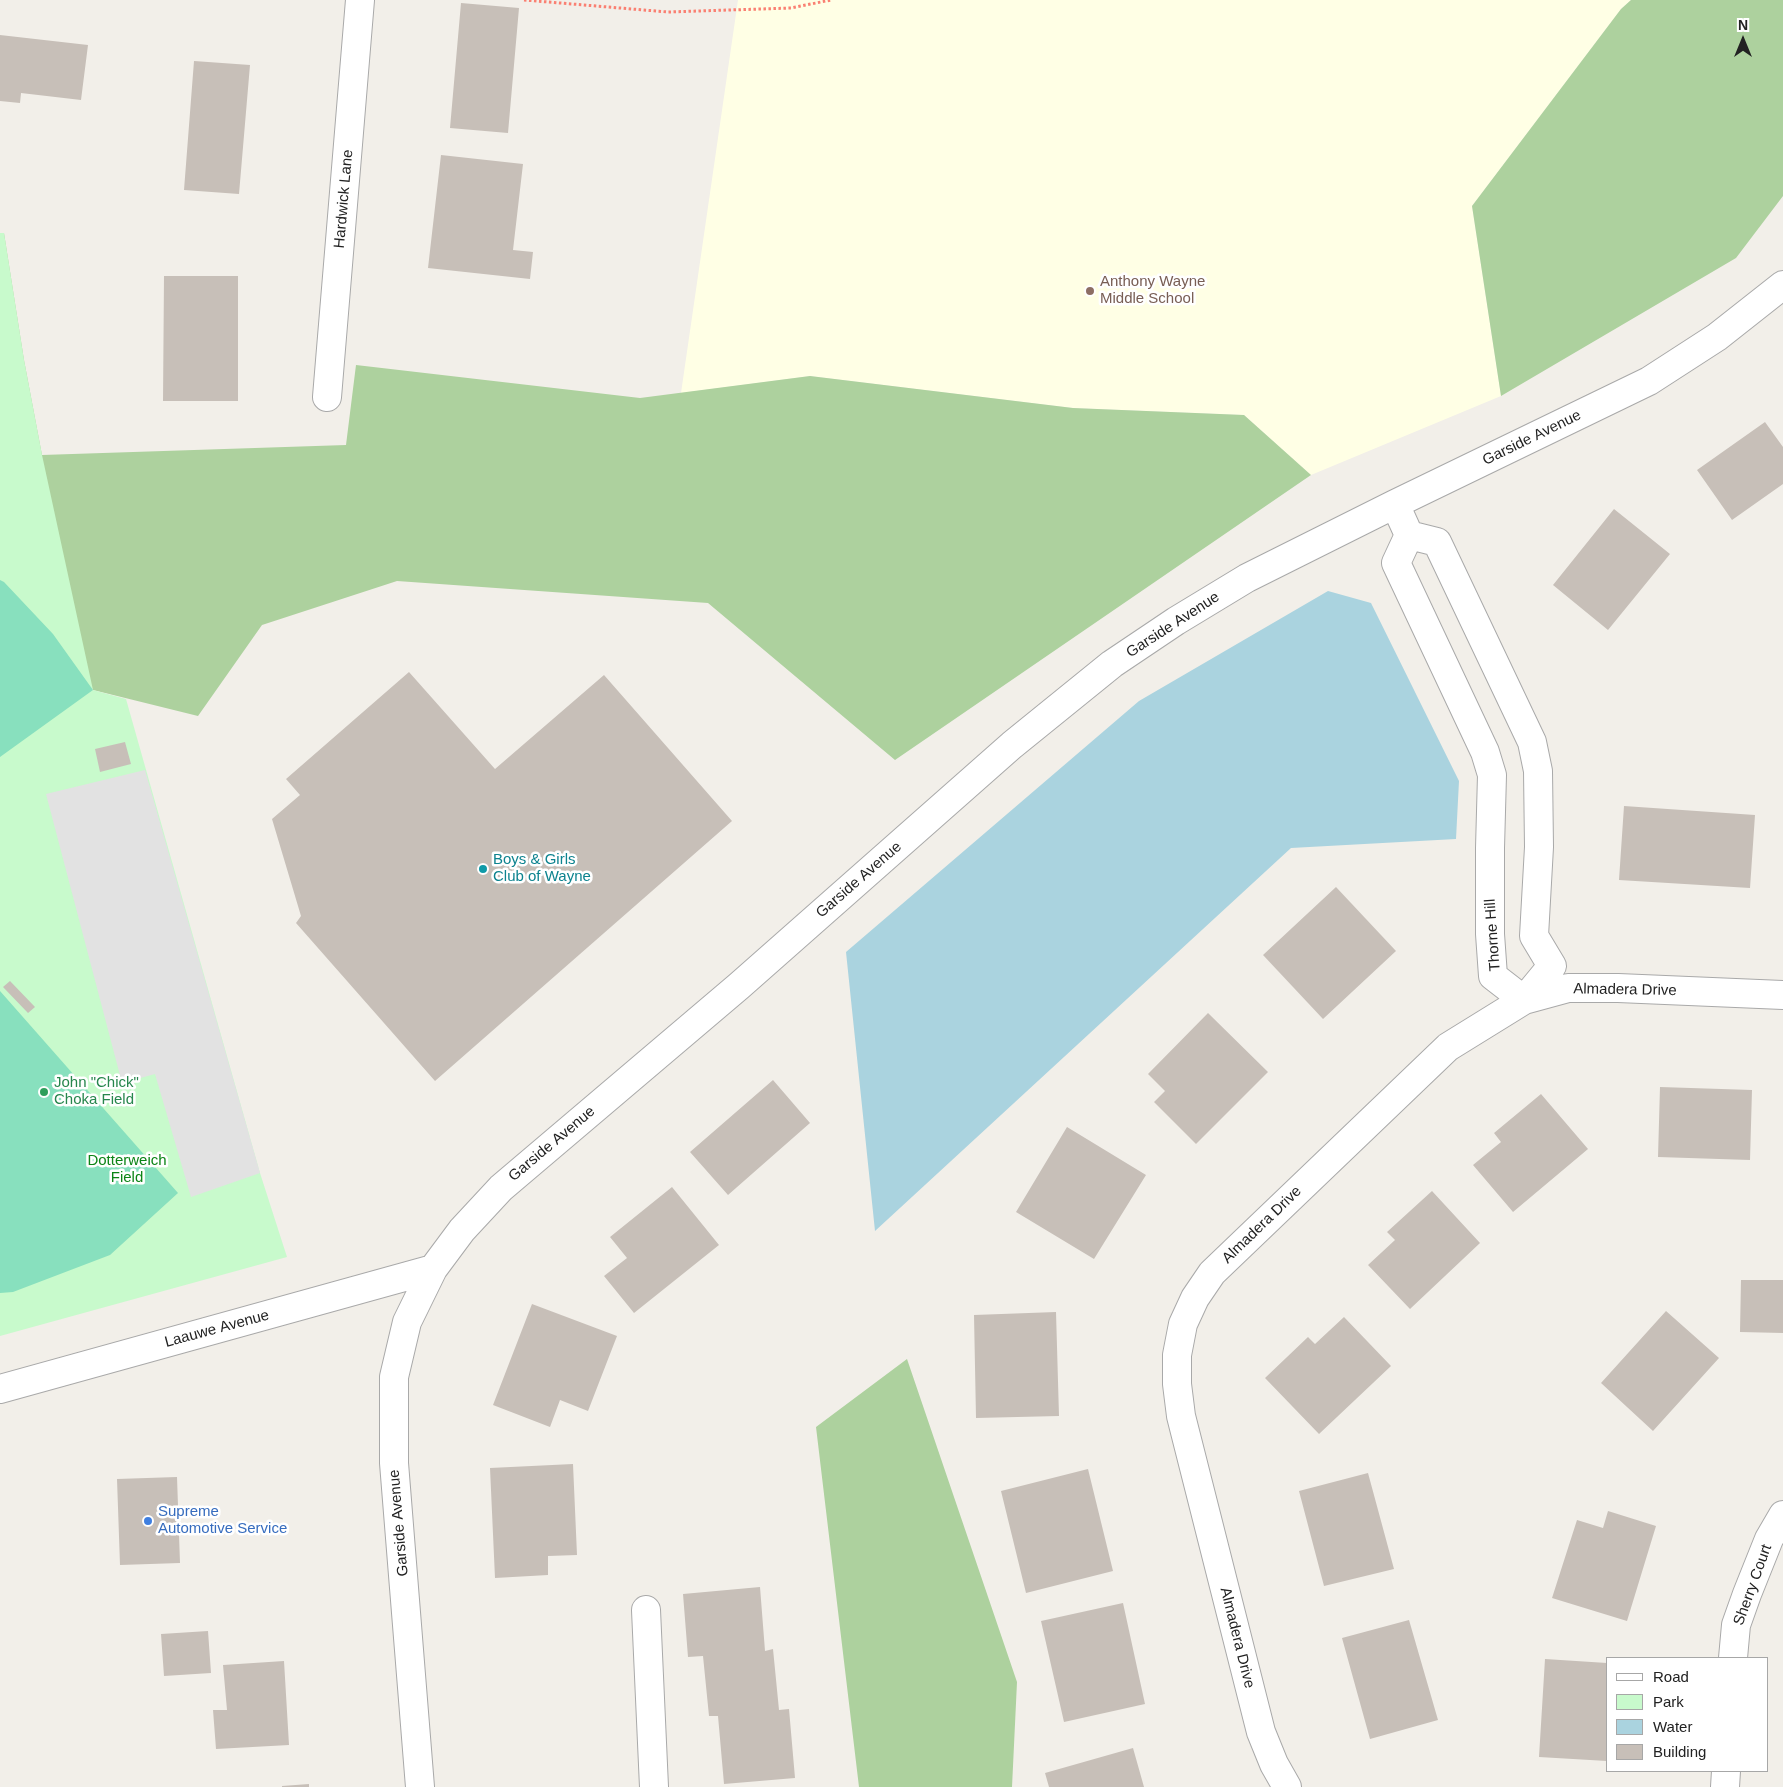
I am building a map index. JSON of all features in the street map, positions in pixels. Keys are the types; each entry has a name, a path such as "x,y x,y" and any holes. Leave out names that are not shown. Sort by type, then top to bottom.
{"street":[{"name":"Hardwick Lane","path":"327,398 360,0"},
{"name":"Garside Avenue","path":"420,1787 394,1463 394,1377 406,1322 434,1269 462,1230 501,1188 739,986 1012,745 1112,664 1176,621 1247,578 1395,504 1649,382 1717,337 1783,285"},
{"path":"1395,504 1409,535 1437,542 1532,742 1538,771 1539,847 1534,936 1552,966 1524,1000"},
{"name":"Thorne Hill","path":"1409,535 1396,563 1485,752 1492,775 1490,934 1493,976 1524,1000"},
{"name":"Almadera Drive","path":"1287,1787 1274,1764 1261,1732 1180,1416 1177,1355 1183,1324 1195,1298 1212,1273 1448,1047 1524,1000 1568,988 1618,988 1783,995"},
{"name":"Laauwe Avenue","path":"0,1388 434,1269"},
{"name":"Sherry Court","path":"1733,1657 1736,1625 1769,1539 1783,1515"},
{"path":"646,1610 654,1787"},
{"path":"1725,1787 1726,1772"}],"path":[{"path":"524,0 668,12 791,8 831,0"}],"shaded area":[{"name":"Anthony Wayne Middle School","path":"738,0 1631,0 1621,9 1472,206 1501,396 1311,475 1244,415 1073,408 810,376 681,393"},
{"path":"145,770 260,1173 191,1197 155,1074 122,1083 46,794"}],"green space":[{"path":"1631,0 1783,0 1783,196 1736,258 1501,396 1472,206 1621,9"},
{"path":"0,233 4,233 24,360 42,455 346,445 356,365 640,398 810,376 1073,408 1244,415 1311,475 895,760 708,603 397,581 262,625 198,716 93,690 53,634"},
{"name":"Dotterweich Field","path":"0,233 4,233 24,360 42,455 93,690 126,699 260,1173 287,1257 0,1336"},
{"path":"0,580 53,634 93,690 0,757"},
{"name":"John \"Chick\" Choka Field","path":"0,991 178,1193 110,1255 13,1292 0,1293"},
{"path":"907,1359 1017,1682 1012,1787 859,1787 816,1427"}],"water":[{"path":"1328,591 1371,603 1459,781 1456,839 1291,848 875,1231 846,952 1139,701"}],"building":[{"path":"461,3 519,8 508,133 450,128"},
{"path":"0,35 88,45 81,100 21,93 20,103 0,101"},
{"path":"194,61 250,65 239,194 184,190"},
{"path":"441,155 523,164 513,250 533,252 530,279 428,268"},
{"path":"164,276 238,276 238,401 163,401"},
{"path":"1765,422 1783,447 1783,484 1732,520 1697,470"},
{"path":"1614,509 1670,554 1608,630 1553,585"},
{"name":"Boys & Girls Club of Wayne","path":"409,672 495,769 604,675 732,821 435,1081 296,923 301,916 272,819 300,795 286,779"},
{"path":"125,742 131,764 100,772 95,749"},
{"path":"1624,806 1755,815 1750,888 1619,880"},
{"path":"1336,887 1396,951 1323,1019 1263,955"},
{"path":"10,981 35,1007 28,1013 3,987"},
{"path":"1208,1013 1268,1072 1196,1144 1154,1102 1165,1091 1148,1074"},
{"path":"773,1080 810,1123 728,1195 690,1152"},
{"path":"1660,1087 1752,1090 1750,1160 1658,1157"},
{"path":"1541,1094 1588,1149 1513,1212 1473,1165 1501,1142 1494,1133"},
{"path":"1067,1127 1146,1175 1094,1259 1016,1212"},
{"path":"672,1187 719,1245 634,1313 604,1276 627,1258 610,1237"},
{"path":"1432,1191 1480,1243 1410,1309 1368,1265 1395,1240 1387,1232"},
{"path":"1741,1280 1783,1280 1783,1333 1740,1332"},
{"path":"532,1304 617,1336 588,1411 560,1400 550,1427 493,1405"},
{"path":"1666,1311 1719,1358 1653,1431 1601,1383"},
{"path":"1056,1312 1059,1416 976,1418 974,1315"},
{"path":"1344,1317 1391,1366 1319,1434 1265,1378 1308,1337 1315,1344"},
{"path":"573,1464 577,1555 548,1556 548,1575 495,1578 490,1468"},
{"path":"1088,1469 1113,1571 1026,1593 1001,1491"},
{"path":"1368,1473 1394,1569 1324,1586 1299,1491"},
{"name":"Supreme Automotive Service","path":"177,1477 180,1563 120,1565 117,1479"},
{"path":"1608,1511 1656,1526 1627,1621 1552,1598 1577,1520 1603,1528"},
{"path":"760,1587 765,1651 773,1649 779,1710 789,1709 795,1778 724,1784 718,1716 709,1716 703,1656 688,1657 683,1594"},
{"path":"1123,1603 1145,1704 1064,1722 1041,1621"},
{"path":"1409,1620 1438,1720 1370,1739 1342,1638"},
{"path":"208,1631 211,1673 164,1676 161,1634"},
{"path":"1545,1659 1606,1663 1606,1761 1539,1757"},
{"path":"284,1661 289,1745 216,1749 213,1710 227,1710 223,1665"},
{"path":"1133,1748 1144,1787 1049,1787 1045,1773"},
{"path":"309,1784 309,1787 282,1787 282,1786"}],"place":[{"name":"Anthony Wayne Middle School","path":"1090,291"},
{"name":"Boys & Girls Club of Wayne","path":"483,869"},
{"name":"John \"Chick\" Choka Field","path":"44,1092"},
{"name":"Supreme Automotive Service","path":"148,1521"}]}
